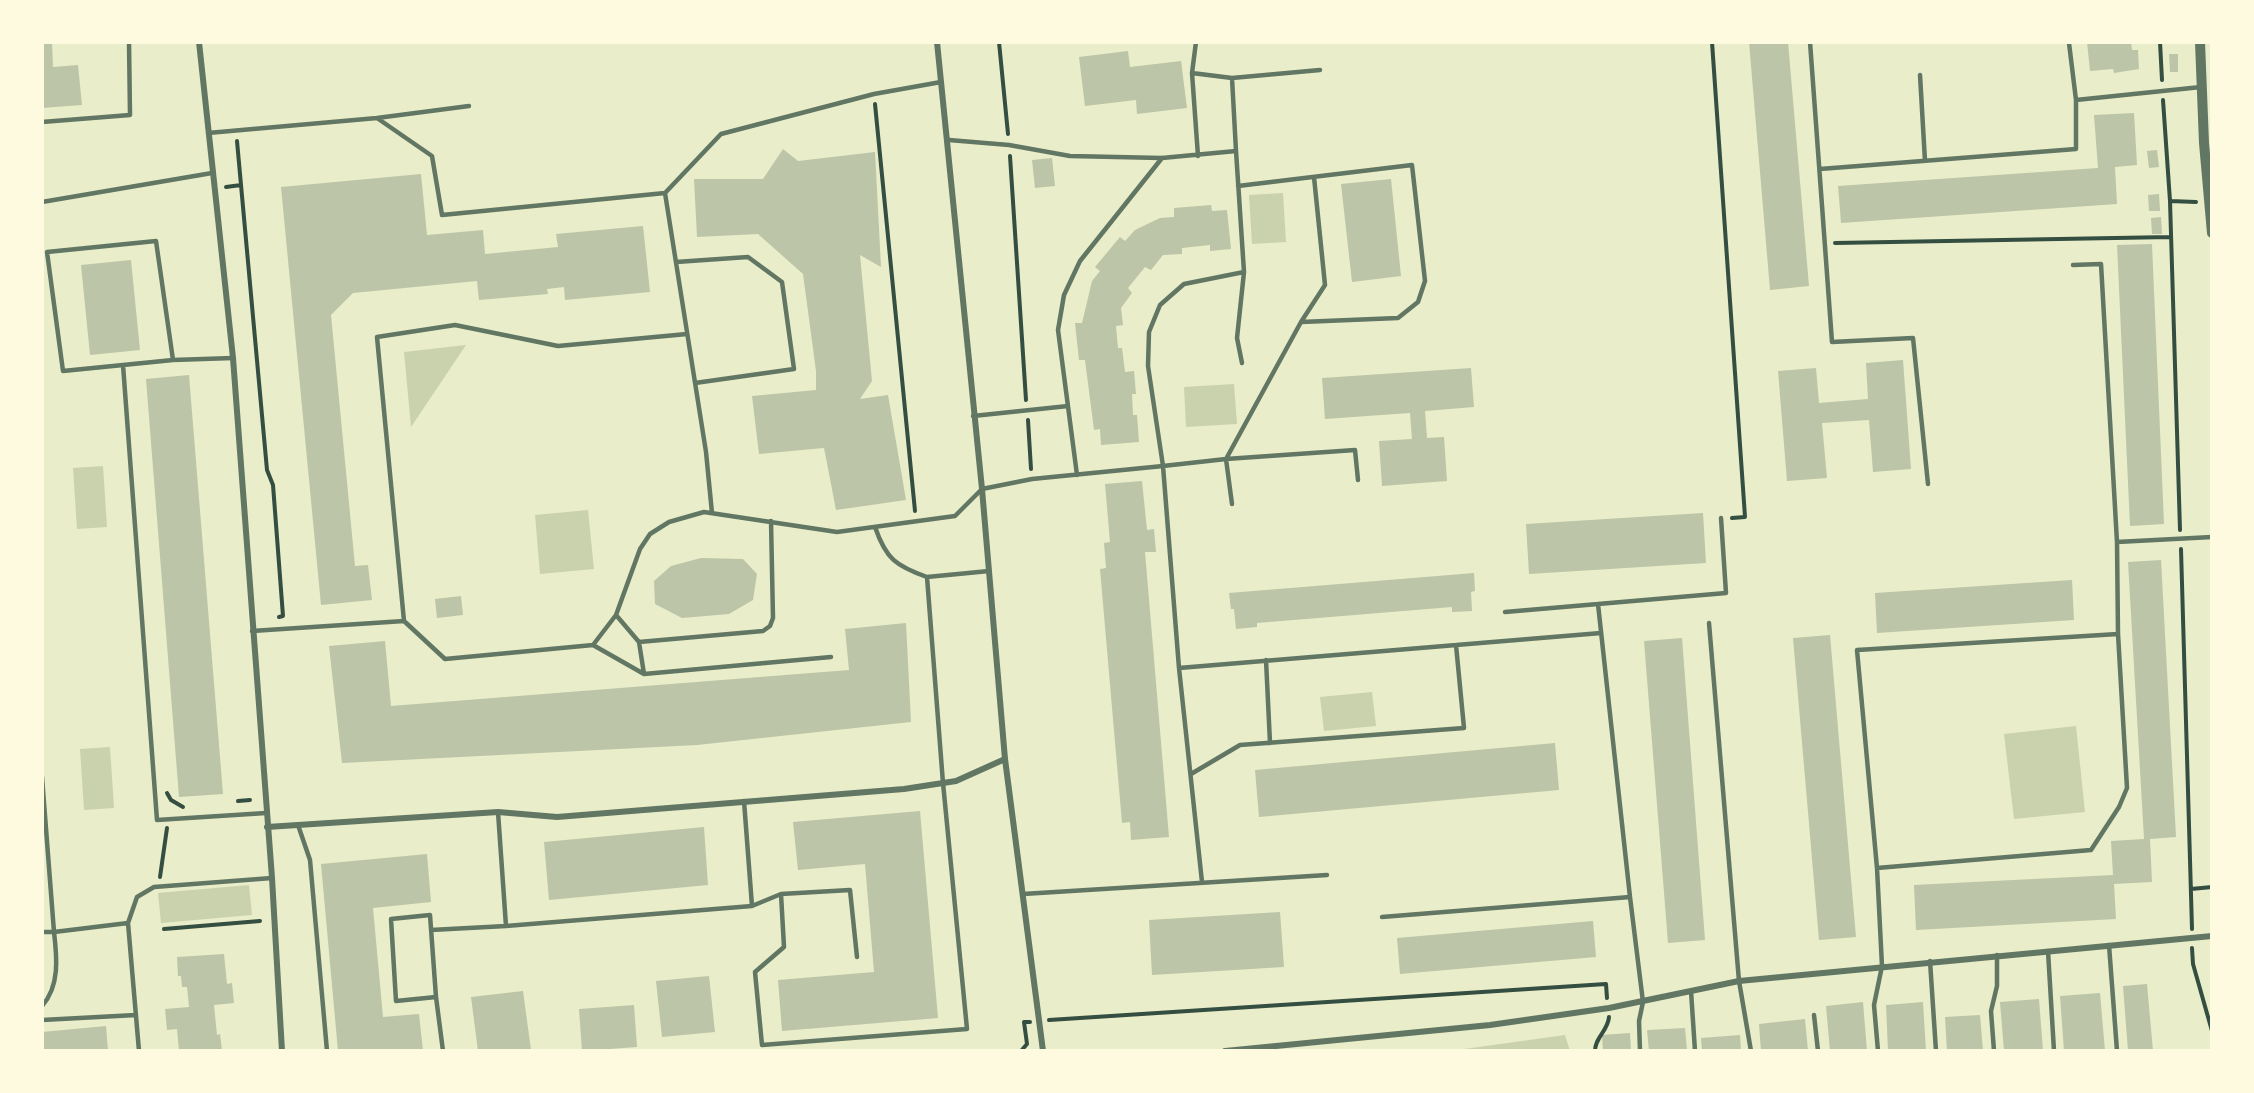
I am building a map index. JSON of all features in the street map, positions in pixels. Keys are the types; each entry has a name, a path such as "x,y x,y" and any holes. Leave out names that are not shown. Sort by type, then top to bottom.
{"street":[{"path":"199,42 233,358 272,878 282,1051"},
{"path":"937,42 949,140 1005,759 1043,1051"},
{"path":"2200,42 2204,143 2212,233"},
{"path":"2204,143 2212,153"},
{"path":"267,827 498,812 557,817 904,789 956,781 1005,759"},
{"path":"1224,1051 1490,1025 1643,1002 1739,981 1930,961 2212,936"}],"lane":[{"path":"42,122 130,115 129,42"},
{"path":"1196,42 1191,73 1198,156"},
{"path":"1810,42 1832,342 1913,338 1928,484"},
{"path":"1820,169 2076,149 2076,100 2069,43"},
{"path":"1191,73 1232,78 1320,70"},
{"path":"1920,75 1925,161"},
{"path":"1232,78 1244,272 1237,338 1242,363"},
{"path":"376,118 432,156 442,215 665,194 721,134 874,94 941,82"},
{"path":"2076,100 2201,87"},
{"path":"208,133 376,118 469,106"},
{"path":"949,140 1009,145 1070,156 1162,158 1236,151"},
{"path":"1077,475 1058,330 1064,295 1080,261 1162,158"},
{"path":"1238,186 1412,165 1425,281 1418,302 1398,318 1301,322"},
{"path":"42,202 212,173"},
{"path":"1232,504 1226,459 1301,322 1325,285 1314,177"},
{"path":"665,194 706,452 712,513"},
{"path":"173,360 156,241 47,252 63,372 173,360 233,358"},
{"path":"676,262 748,257 782,282 794,369 695,383"},
{"path":"1877,868 2091,850 2119,807 2127,788 2102,264 2073,265"},
{"path":"1202,882 1179,668 1163,466 1148,366 1149,332 1160,305 1184,284 1244,272"},
{"path":"687,334 558,346 455,325 377,337 404,621 445,659 593,645 644,674 831,657"},
{"path":"123,365 157,820 266,813"},
{"path":"973,416 1068,406"},
{"path":"593,645 616,615 632,566 650,534 669,522 704,512 837,532 955,516 982,489 1032,479 1226,459 1355,450 1358,480"},
{"path":"1505,612 1726,593 1721,518"},
{"path":"639,642 763,631 770,626 773,618 771,521"},
{"path":"875,527 883,549 900,568 927,578 989,570"},
{"path":"2116,542 2212,537"},
{"path":"781,894 784,947 755,972 762,1045 967,1029 943,783 927,578"},
{"path":"1598,604 1643,1002 1639,1022 1640,1051"},
{"path":"616,615 639,642 644,674"},
{"path":"252,631 404,621"},
{"path":"1709,623 1739,981 1751,1051"},
{"path":"1179,668 1601,633"},
{"path":"1878,1051 1875,1005 1882,966 1877,868 1857,650 2118,634"},
{"path":"1191,774 1240,745 1464,728 1455,645"},
{"path":"1266,660 1270,743"},
{"path":"42,777 57,958 52,995 42,1006"},
{"path":"744,801 752,906"},
{"path":"498,812 506,926"},
{"path":"298,825 310,860 327,1051"},
{"path":"1023,894 1327,875"},
{"path":"139,1051 128,923 137,897 158,887 272,878"},
{"path":"431,930 752,906 781,894 850,890 857,957"},
{"path":"1382,917 1630,897"},
{"path":"436,997 396,1001 391,919 430,915 436,997 443,1051"},
{"path":"42,932 128,923"},
{"path":"2109,945 2117,1051"},
{"path":"2048,951 2054,1051"},
{"path":"1994,1051 1991,1011 1997,986 1997,955"},
{"path":"1930,961 1936,1051"},
{"path":"1691,991 1695,1051"},
{"path":"42,1020 136,1015"},
{"path":"1814,1015 1818,1051"}],"path":[{"path":"999,42 1015,204 1032,479"},
{"path":"1712,42 1744,517 1721,518"},
{"path":"874,94 916,521"},
{"path":"236,130 267,470 273,485 283,616 252,618"},
{"path":"214,188 241,185"},
{"path":"2170,201 2209,203"},
{"path":"1825,243 2171,237"},
{"path":"158,887 171,800 164,784"},
{"path":"171,800 183,807 194,806"},
{"path":"227,802 250,800"},
{"path":"2191,889 2212,887"},
{"path":"164,929 260,921"},
{"path":"1021,1051 1027,1044 1024,1022 1606,984"},
{"path":"1595,1051 1595,1042 1609,1024 1609,1008"}],"green space":[{"path":"1283,193 1286,242 1252,244 1249,195"},
{"path":"466,345 411,427 404,352"},
{"path":"1234,384 1237,424 1186,427 1184,387"},
{"path":"103,466 107,527 77,529 73,468"},
{"path":"588,510 594,569 540,574 535,515"},
{"path":"1372,692 1376,726 1324,731 1320,697"},
{"path":"2076,726 2085,812 2014,819 2004,734"},
{"path":"110,747 114,808 84,810 80,749"},
{"path":"249,885 252,915 161,923 158,893"},
{"path":"1565,1035 1570,1051 1450,1051"}],"building":[{"path":"42,42 52,42 53,67 78,65 82,105 42,108"},
{"path":"1749,42 1788,42 1809,286 1770,290"},
{"path":"2087,42 2131,42 2132,50 2138,50 2139,69 2114,73 2113,69 2090,71"},
{"path":"1128,51 1130,67 1181,61 1187,108 1137,114 1136,100 1085,106 1079,57"},
{"path":"2169,54 2178,54 2178,72 2170,72"},
{"path":"2134,113 2137,165 2115,167 2117,204 1841,223 1838,186 2098,168 2094,115"},
{"path":"783,149 798,161 875,152 881,267 860,255 872,381 860,399 888,395 906,500 836,510 824,448 759,454 752,396 816,390 816,371 803,274 758,234 697,237 694,179 763,179"},
{"path":"2157,150 2159,167 2149,168 2147,151"},
{"path":"1052,158 1055,186 1035,188 1032,160"},
{"path":"421,174 427,235 483,230 485,254 558,247 556,234 643,226 650,292 565,300 564,287 547,289 548,294 479,300 477,281 353,293 331,315 355,566 368,565 372,600 321,605 281,187"},
{"path":"1391,179 1401,276 1352,282 1341,184"},
{"path":"2159,194 2160,211 2149,211 2148,195"},
{"path":"1211,205 1212,211 1227,210 1231,249 1210,251 1210,245 1182,248 1182,254 1163,255 1151,270 1145,267 1128,288 1132,293 1121,308 1123,325 1116,326 1118,348 1122,348 1125,372 1134,371 1136,394 1132,394 1133,415 1137,415 1139,442 1101,445 1100,429 1094,430 1085,360 1079,360 1075,323 1082,323 1092,281 1100,271 1095,267 1120,237 1125,241 1135,230 1160,218 1174,217 1174,208"},
{"path":"2161,217 2162,234 2152,234 2151,218"},
{"path":"2152,244 2164,524 2130,526 2117,245"},
{"path":"131,260 140,350 90,355 81,265"},
{"path":"1903,360 1911,469 1873,472 1869,420 1822,423 1827,478 1787,481 1778,371 1816,368 1819,403 1868,399 1866,363"},
{"path":"1471,368 1474,407 1425,411 1427,438 1444,437 1447,481 1382,486 1379,441 1412,439 1410,413 1325,419 1322,378"},
{"path":"189,375 223,794 179,797 146,379"},
{"path":"1142,481 1147,530 1154,529 1156,552 1145,552 1169,837 1131,840 1130,822 1122,823 1100,569 1106,568 1104,543 1110,542 1105,484"},
{"path":"1703,513 1706,563 1529,574 1526,524"},
{"path":"701,558 743,559 757,574 753,600 729,614 682,618 655,604 654,581 671,566"},
{"path":"2161,560 2176,837 2150,839 2152,882 2114,884 2116,919 1916,930 1914,885 2113,875 2111,841 2144,839 2128,562"},
{"path":"1474,573 1475,591 1471,592 1472,611 1452,612 1452,607 1257,623 1257,627 1236,629 1234,609 1231,609 1229,593"},
{"path":"2072,580 2074,620 1877,633 1875,593"},
{"path":"461,596 463,615 437,618 435,599"},
{"path":"906,623 911,722 697,745 342,763 329,646 385,641 391,706 849,670 845,629"},
{"path":"1830,635 1856,937 1819,940 1793,638"},
{"path":"1682,638 1705,940 1668,943 1644,641"},
{"path":"1555,743 1559,790 1259,817 1255,770"},
{"path":"920,811 938,1018 782,1031 778,980 874,972 865,864 798,870 793,822"},
{"path":"704,827 708,885 549,900 544,842"},
{"path":"427,854 431,902 373,908 383,1017 419,1014 423,1051 338,1051 321,864"},
{"path":"1280,912 1284,967 1152,975 1149,920"},
{"path":"1593,921 1596,957 1400,974 1397,938"},
{"path":"224,954 227,984 232,983 234,1003 214,1005 217,1035 220,1034 222,1051 179,1051 177,1029 167,1030 165,1009 189,1007 187,987 182,987 181,976 178,976 177,957"},
{"path":"709,976 715,1032 662,1037 656,981"},
{"path":"2147,984 2153,1051 2128,1051 2123,986"},
{"path":"523,991 531,1050 478,1051 471,997"},
{"path":"2100,993 2105,1051 2064,1051 2060,996"},
{"path":"2039,999 2043,1051 2004,1051 2000,1002"},
{"path":"1863,1002 1867,1051 1830,1051 1826,1006"},
{"path":"1923,1002 1926,1051 1888,1051 1886,1005"},
{"path":"634,1005 637,1047 582,1051 579,1009"},
{"path":"1980,1015 1983,1051 1947,1051 1945,1017"},
{"path":"1805,1019 1808,1051 1761,1051 1759,1024"},
{"path":"106,1026 108,1051 42,1051 42,1032"},
{"path":"1685,1028 1687,1051 1649,1051 1647,1030"},
{"path":"1630,1033 1631,1051 1603,1051 1602,1035"},
{"path":"1740,1035 1741,1051 1702,1051 1701,1038"}]}
